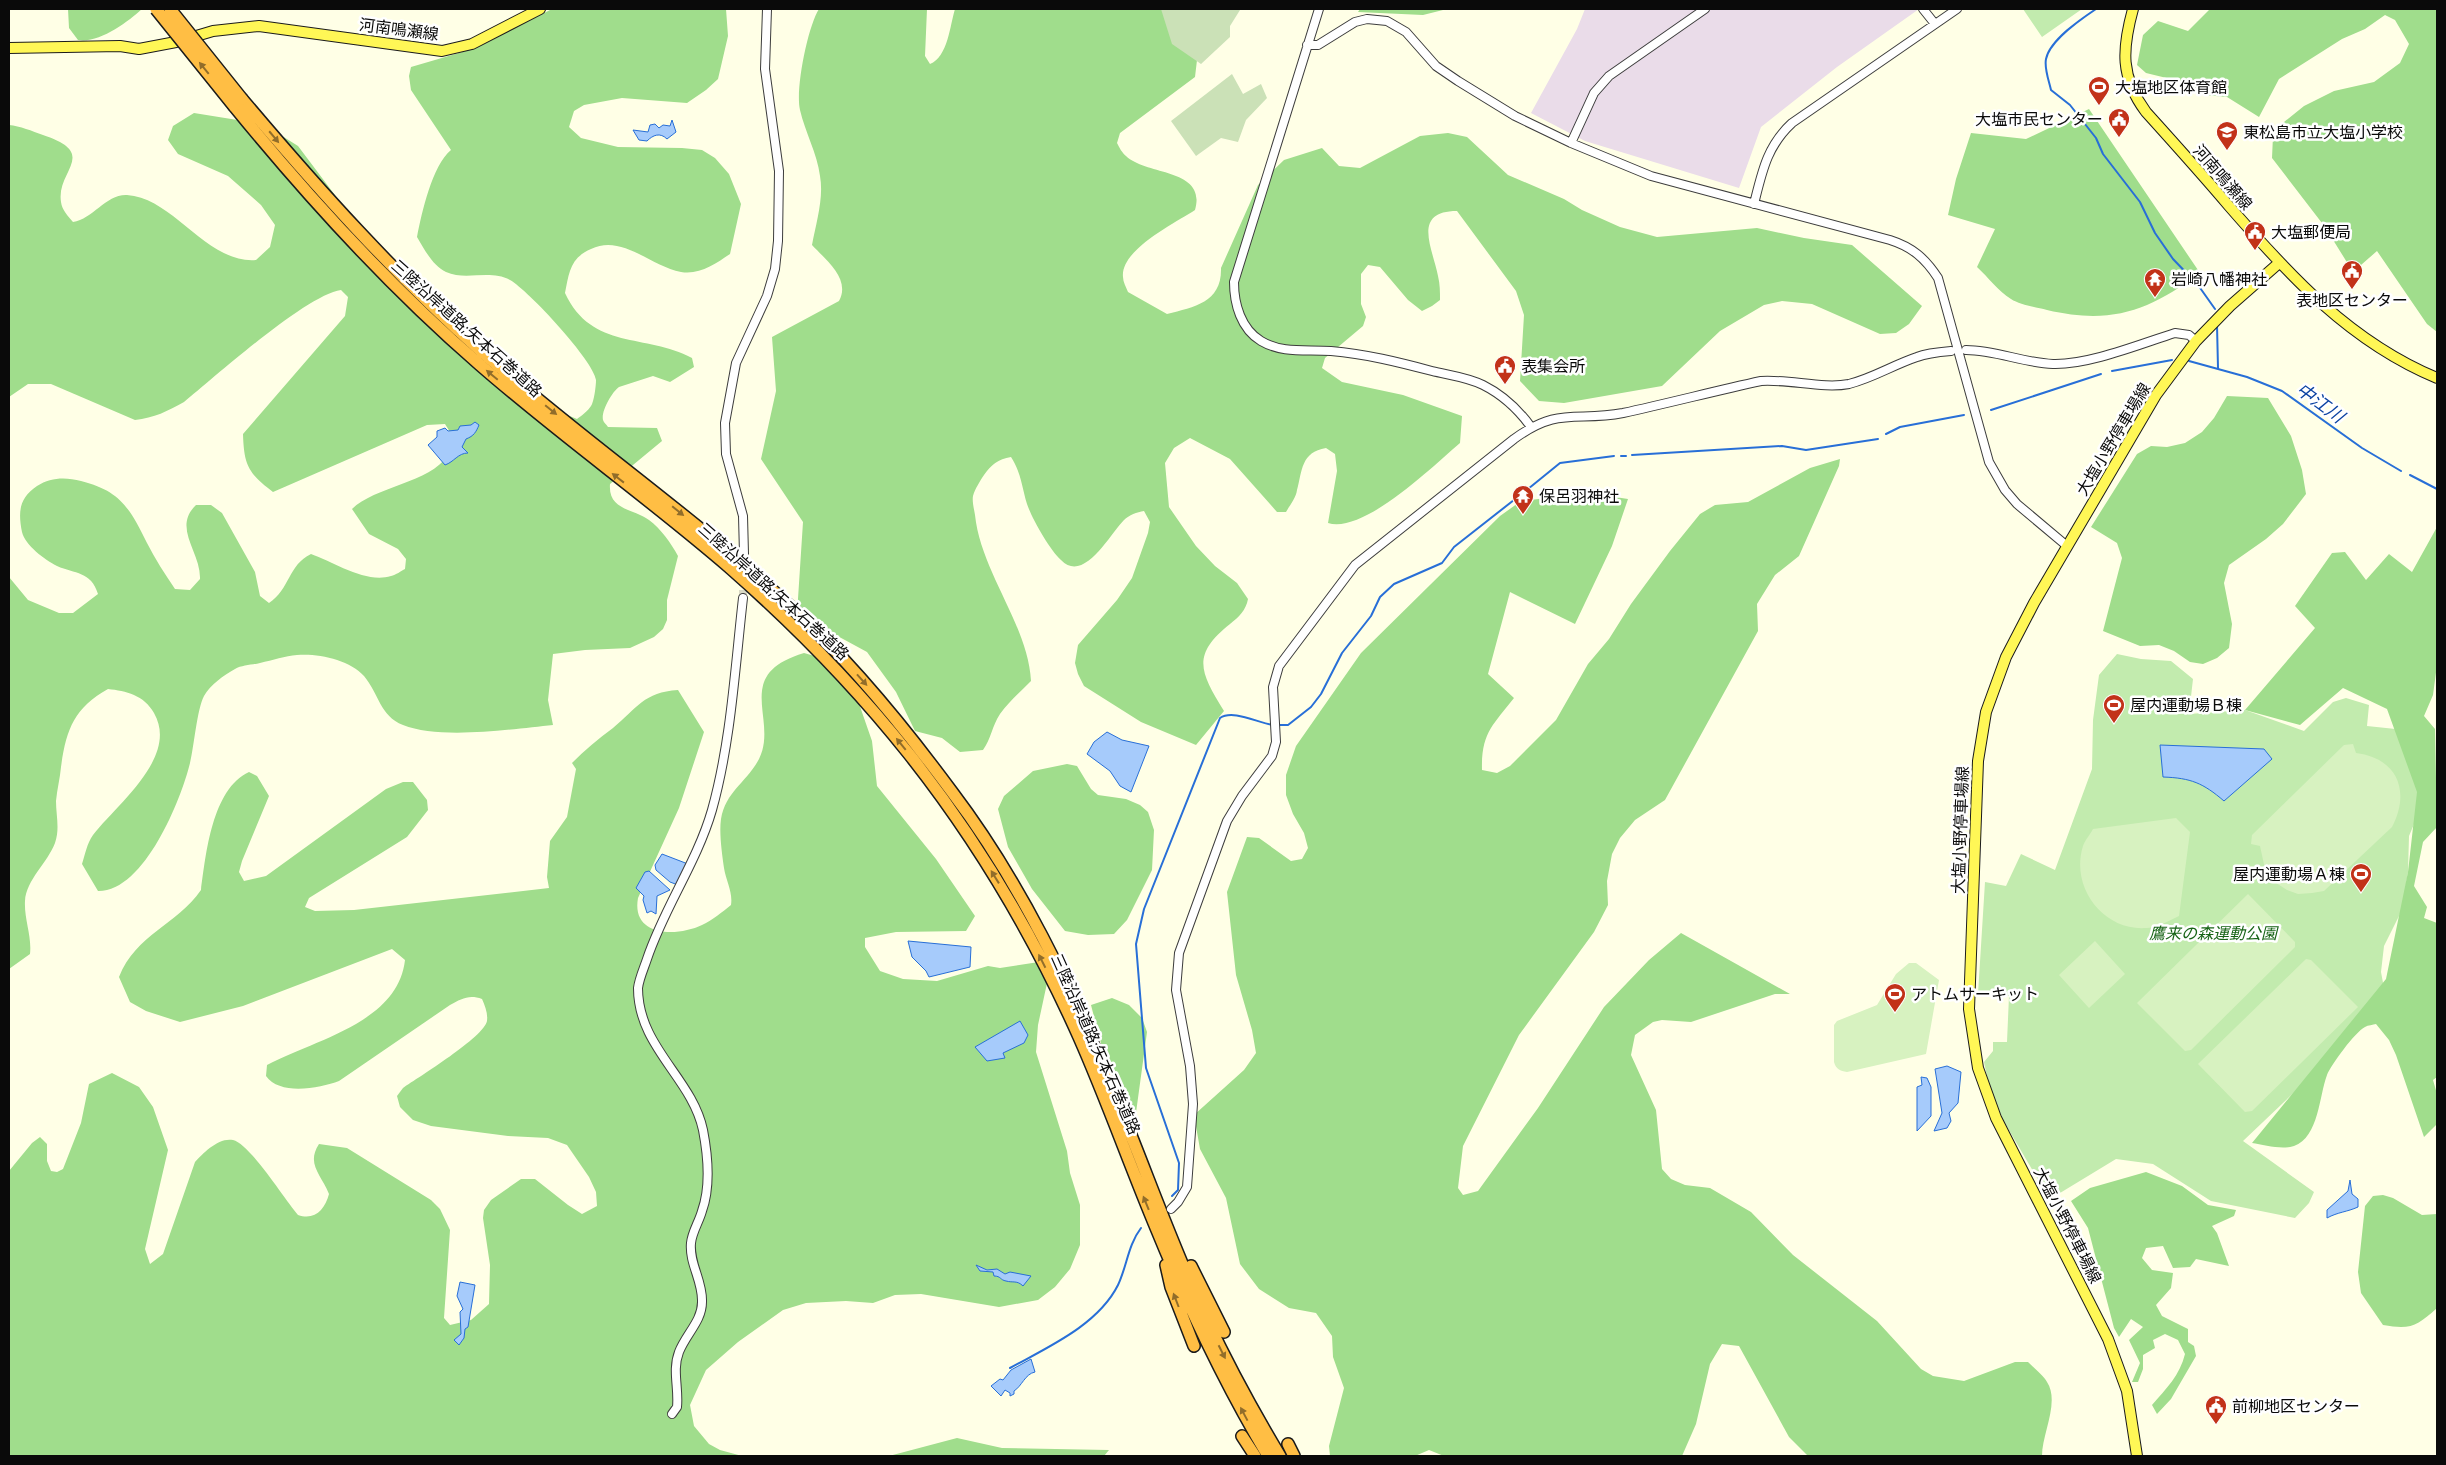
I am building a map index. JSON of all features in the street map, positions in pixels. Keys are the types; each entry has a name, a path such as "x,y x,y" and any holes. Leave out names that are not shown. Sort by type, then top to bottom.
{"highway":[{"name":"三陸沿岸道路;矢本石巻道路","path":"156,9 238,103 353,226 440,315 519,384 738,560 793,608 843,659 881,702 955,796 986,840 1084,1034 1136,1149 1206,1319 1239,1386 1280,1456"},
{"name":"三陸沿岸道路;矢本石巻道路","path":"170,9 238,103"},
{"name":"三陸沿岸道路;矢本石巻道路","path":"1084,1034 1158,1233 1212,1353 1268,1456"},
{"path":"1136,1149 1224,1332"},
{"path":"1158,1233 1172,1287 1194,1346"},
{"path":"1242,1436 1255,1456"},
{"path":"1288,1444 1294,1456"}],"main road":[{"name":"河南鳴瀬線","path":"9,48 120,46 139,49 176,42 213,31 259,26 442,50 472,44 540,9"},
{"name":"河南鳴瀬線","path":"2133,9 2124,56 2129,80 2137,99 2278,263 2349,328 2389,354 2437,378"},
{"name":"大塩小野停車場線","path":"2137,1456 2127,1391 2116,1359 2099,1318 1996,1118 1978,1068 1969,1009 1976,786 1986,712 2006,657 2067,546 2156,395 2196,341 2230,306 2278,263"}],"street":[{"path":"744,554 743,516 726,454 724,423 736,363 767,296 775,269 778,240 779,171 765,69 768,9"},
{"path":"1319,9 1234,282 1236,304 1245,325 1259,340 1282,350 1325,350 1370,355 1481,384 1504,397 1531,426"},
{"path":"1571,143 1594,93 1609,76 1704,9"},
{"path":"1923,9 1934,24"},
{"path":"1754,204 1766,158 1779,135 1792,123 1957,9"},
{"path":"1307,45 1318,45 1355,22 1367,19 1387,21 1406,32 1436,66 1458,81 1515,116 1571,143 1651,176 1890,240 1902,244 1922,256 1940,284 1989,462 2005,490 2016,504 2067,546"},
{"path":"1966,350 1993,352 2040,362 2064,364 2083,361 2175,333 2188,335 2196,341"},
{"path":"1171,1209 1178,1202 1187,1187 1193,1104 1190,1066 1176,990 1179,953 1227,821 1242,796 1272,756 1276,742 1273,687 1279,666 1355,565 1531,426 1557,417 1616,414 1761,381 1778,380 1818,384 1846,384 1874,376 1917,356 1951,351"},
{"path":"672,1414 677,1407 675,1368 679,1352 700,1316 702,1302 701,1285 691,1257 691,1243 703,1210 708,1181 707,1160 702,1129 692,1102 651,1040 641,1013 638,986 662,920 702,836 712,810 732,701 742,598"}],"shaded area":[{"path":"1585,9 1919,9 1837,67 1761,127 1739,188 1585,141 1531,113 1577,29"}],"green space":[{"path":"68,9 142,9 112,31 94,39 78,40 69,28"},
{"path":"552,9 726,9 728,36 718,79 706,90 687,103 622,98 584,105 574,111 569,127 581,138 618,147 702,150 715,158 729,174 741,204 730,254 707,268 695,272 681,272 658,264 625,248 614,245 602,245 584,253 575,262 569,273 565,293 576,311 590,324 605,332 621,338 674,350 692,358 694,367 670,382 653,376 619,387 608,402 603,416 603,421 608,427 657,428 662,441 610,484 610,493 617,504 649,520 665,536 678,556 667,600 667,620 663,629 654,637 630,648 585,650 553,654 548,700 553,725 498,731 436,732 403,725 389,716 369,683 358,670 333,659 314,655 297,655 238,668 226,674 204,696 199,710 185,779 169,820 158,841 145,861 131,877 115,887 98,891 82,864 88,845 93,835 142,778 159,746 160,730 154,713 140,698 121,691 108,689 87,704 69,731 56,797 58,827 55,843 26,893 25,908 30,954 9,969 9,577 28,600 59,613 73,613 98,594 87,577 57,566 36,552 27,542 22,532 20,518 21,506 26,495 42,483 59,479 81,481 106,490 123,503 129,511 175,589 190,590 200,579 199,569 189,540 187,522 189,514 196,505 211,505 222,513 255,572 260,596 269,603 281,591 298,564 311,554 350,571 371,577 391,576 405,569 406,559 398,549 369,534 352,509 362,501 416,478 439,465 448,454 450,432 445,424 427,425 273,492 253,473 246,461 243,434 345,316 348,297 341,290 326,295 306,306 261,338 184,402 155,416 135,420 51,384 28,384 9,397 9,125 43,135 60,142 69,149 72,156 72,164 61,191 61,202 64,210 73,222 87,216 113,198 127,195 144,199 160,207 222,252 238,258 256,260 270,247 275,225 261,205 228,176 178,154 168,140 173,126 194,113 263,124 298,146 371,243 412,293 451,334 540,404 577,419 592,404 596,380 573,343 545,311 510,280 494,275 462,276 446,272 429,257 417,237 433,178 444,157 451,150 411,90 409,76 411,67 476,48"},
{"path":"819,9 927,9 925,56 930,64 941,55 945,48 955,9 1228,9 1197,60 1195,77 1120,133 1117,143 1125,155 1135,162 1184,180 1192,187 1196,196 1195,210 1150,238 1130,257 1124,267 1123,279 1128,292 1167,314 1197,305 1212,296 1217,289 1221,268 1258,185 1284,160 1322,148 1339,166 1360,168 1420,136 1448,133 1467,137 1508,175 1564,199 1582,210 1620,227 1657,237 1757,228 1804,238 1852,245 1922,306 1909,324 1896,333 1880,334 1812,304 1782,301 1764,305 1720,331 1662,386 1564,403 1539,401 1520,381 1524,315 1516,291 1457,211 1443,213 1434,217 1429,224 1428,233 1439,279 1440,300 1422,311 1408,300 1380,267 1368,265 1361,274 1361,304 1366,317 1363,326 1325,358 1322,368 1342,382 1403,395 1462,416 1460,443 1397,496 1378,509 1343,524 1328,523 1337,471 1335,454 1326,448 1318,450 1307,458 1295,496 1286,512 1277,512 1230,459 1190,438 1174,448 1165,463 1169,507 1196,546 1215,566 1237,583 1248,599 1242,613 1209,645 1205,655 1203,664 1205,675 1224,711 1196,745 1141,722 1084,686 1075,663 1078,645 1117,600 1132,578 1150,522 1144,511 1133,514 1124,520 1104,545 1087,562 1079,566 1070,566 1061,560 1037,526 1029,510 1019,474 1011,457 992,465 987,471 975,491 973,503 979,536 986,557 1022,639 1031,681 1000,714 983,750 960,752 942,738 915,731 896,692 867,652 797,614 803,522 761,459 776,391 772,337 839,301 842,293 842,285 835,270 812,245 819,210 821,184 816,159 802,118 799,100 801,73 807,43"},
{"path":"1161,9 1240,10 1230,26 1230,37 1201,64 1172,44"},
{"path":"1360,9 1447,9 1423,15 1358,12"},
{"path":"2023,9 2082,9 2042,37"},
{"path":"2210,9 2437,9 2437,332 2427,324 2377,251 2353,272 2325,227 2272,158 2273,136 2284,122 2304,106 2334,91 2374,82 2400,63 2409,44 2395,20 2385,15 2365,29 2342,39 2279,79 2259,117 2227,97 2204,95 2179,81 2146,73 2137,65 2143,35 2158,21 2188,31"},
{"path":"1232,74 1243,94 1261,84 1267,98 1246,120 1238,142 1221,138 1196,156 1171,121"},
{"path":"2089,109 2200,273 2164,297 2128,311 2110,315 2091,316 2047,310 2019,303 2006,296 1977,267 1995,229 1948,215 1956,179 1971,133 2026,139"},
{"path":"2227,396 2268,398 2291,436 2302,470 2306,494 2283,524 2266,539 2229,565 2224,583 2232,624 2229,648 2217,658 2203,664 2190,662 2174,651 2159,645 2140,646 2103,631 2122,558 2117,543 2091,527 2137,454 2151,446 2167,447 2185,443 2202,432 2214,418"},
{"path":"1840,459 1839,466 1799,556 1775,575 1757,604 1758,631 1665,800 1635,820 1620,838 1612,854 1607,881 1608,905 1594,932 1519,1035 1463,1146 1458,1188 1463,1195 1478,1191 1538,1108 1604,1007 1649,960 1681,933 1790,994 1775,994 1691,1022 1662,1020 1653,1022 1635,1035 1631,1055 1656,1110 1662,1169 1671,1179 1685,1185 1710,1188 1751,1212 1793,1255 1877,1321 1921,1369 1933,1376 1964,1381 2015,1362 2028,1362 2043,1377 2051,1390 2051,1408 2042,1456 1808,1456 1789,1437 1739,1346 1722,1344 1710,1364 1696,1424 1682,1456 1444,1456 1429,1450 1415,1456 1330,1456 1329,1446 1344,1388 1333,1357 1332,1336 1316,1313 1289,1308 1259,1289 1240,1264 1226,1198 1200,1149 1194,1115 1244,1070 1256,1053 1252,1030 1236,975 1227,892 1247,837 1259,838 1291,861 1302,859 1308,848 1304,833 1293,814 1286,795 1286,775 1296,746 1361,653 1500,516 1521,501 1589,493 1628,499 1612,546 1575,624 1510,592 1488,674 1514,698 1490,730 1486,738 1482,757 1482,770 1497,773 1510,766 1556,720 1588,664 1609,639 1631,604 1670,551 1700,514 1715,505 1748,502 1810,468"},
{"path":"2437,527 2437,665 2433,695 2424,716 2435,729 2437,827 2423,842 2414,886 2427,907 2424,918 2437,923 2437,1077 2433,1080 2437,1094 2437,1124 2424,1137 2396,1055 2389,1040 2376,1024 2366,1026 2361,1030 2333,1064 2324,1084 2313,1125 2309,1134 2302,1141 2294,1146 2284,1148 2252,1143 2386,979 2408,872 2417,792 2387,709 2343,688 2300,725 2245,710 2315,628 2295,606 2332,553 2345,552 2366,580 2389,554 2412,572"},
{"path":"804,653 825,659 856,695 872,741 877,786 936,859 975,916 966,931 896,932 865,938 865,947 880,971 903,979 937,981 988,966 1000,968 1052,960 1038,1025 1036,1052 1067,1151 1070,1173 1080,1205 1080,1245 1070,1269 1055,1287 1038,1300 999,1307 921,1294 895,1295 873,1303 846,1301 806,1303 783,1310 738,1342 706,1370 690,1405 694,1426 709,1444 720,1450 742,1456 9,1456 9,1171 32,1143 40,1137 47,1144 47,1161 51,1171 57,1172 63,1169 81,1123 89,1084 112,1073 139,1087 153,1107 168,1150 145,1249 150,1264 163,1254 195,1162 212,1146 228,1140 233,1140 248,1151 298,1215 314,1215 322,1209 329,1194 314,1163 315,1151 319,1144 347,1148 431,1200 440,1209 450,1230 444,1318 450,1325 471,1320 489,1304 490,1265 483,1218 484,1210 491,1200 521,1179 535,1179 582,1214 597,1206 596,1192 589,1177 567,1145 548,1138 508,1136 431,1126 413,1120 400,1107 397,1096 403,1088 475,1037 483,1028 487,1018 482,999 469,997 450,1005 339,1081 301,1089 281,1086 272,1082 266,1076 267,1065 351,1027 371,1014 387,999 399,982 405,960 392,949 243,1006 180,1022 146,1011 130,1002 119,977 126,962 146,940 191,902 201,890 205,859 213,824 219,807 237,780 249,772 257,776 269,796 242,861 239,872 244,881 266,876 386,789 403,782 413,782 427,800 428,810 407,837 309,898 305,907 315,911 354,910 549,888 547,877 550,841 567,817 576,769 572,763 642,702 666,691 678,690 704,732 679,808 638,898 638,911 642,920 649,927 658,931 669,932 692,929 710,921 731,905 721,844 721,819 727,801 754,767 764,744 762,699 763,686 769,673 782,662"},
{"name":"鷹来の森運動公園","path":"2117,654 2141,659 2171,661 2193,679 2189,714 2245,710 2304,731 2333,702 2346,698 2369,705 2367,726 2405,730 2419,780 2417,817 2409,836 2408,872 2402,910 2384,946 2381,972 2387,1004 2243,1141 2314,1192 2309,1203 2295,1218 2211,1201 2153,1164 2116,1159 2060,1193 2040,1183 2003,1120 1988,1081 1984,1062 1993,1051 1993,1042 2007,1042 2009,996 1978,994 1985,882 2006,886 2021,854 2055,870 2092,769 2093,720 2099,675"},
{"path":"2353,744 2356,753 2370,756 2382,762 2396,778 2400,789 2398,814 2392,827 2324,891 2298,894 2287,890 2273,881 2265,869 2260,846 2251,844 2252,835 2344,745"},
{"path":"1067,764 1077,766 1091,789 1098,795 1126,799 1140,805 1148,812 1154,830 1152,870 1127,920 1114,934 1088,935 1065,931 1032,889 1008,847 998,809 1004,796 1033,771"},
{"path":"2176,818 2190,832 2179,916 2150,928 2130,927 2116,922 2094,904 2086,891 2081,877 2080,861 2085,842 2093,829"},
{"path":"2248,894 2295,942 2295,947 2191,1050 2185,1051 2137,1003"},
{"path":"2095,941 2125,974 2089,1008 2059,975"},
{"path":"2306,959 2311,960 2358,1007 2252,1111 2245,1112 2198,1064"},
{"name":"アトムサーキット","path":"1909,963 1916,963 1939,980 1926,1054 1847,1072 1842,1071 1834,1062 1834,1025 1837,1021 1877,1005 1896,974"},
{"path":"1112,998 1129,1005 1142,1018 1147,1032 1135,1120 1110,1078 1091,1005"},
{"path":"2146,1172 2182,1186 2208,1205 2236,1210 2234,1216 2212,1226 2217,1233 2229,1266 2196,1259 2190,1267 2173,1268 2163,1246 2146,1248 2142,1258 2152,1270 2173,1273 2171,1288 2156,1305 2162,1316 2188,1329 2188,1342 2194,1346 2196,1356 2171,1399 2157,1414 2152,1405 2180,1369 2185,1354 2178,1340 2165,1334 2153,1340 2155,1348 2143,1355 2143,1369 2138,1382 2132,1382 2140,1363 2129,1340 2143,1327 2131,1319 2119,1337 2114,1328 2088,1228 2071,1201 2090,1188"},
{"path":"2383,1195 2393,1198 2422,1215 2437,1214 2437,1308 2419,1323 2407,1327 2383,1325 2361,1293 2358,1272 2365,1206 2373,1196"},
{"path":"957,1438 1002,1448 1109,1450 1104,1456 889,1456"}],"water":[{"path":"672,120 676,132 667,139 659,135 647,141 639,140 633,130 648,132 650,125 655,124 659,128 663,125 670,126"},
{"path":"475,422 479,425 477,430 466,439 462,447 468,453 461,454 445,465 428,445 437,437 437,431 445,428 448,431 458,430 460,426 471,425"},
{"path":"1107,732 1122,740 1149,746 1131,792 1120,786 1110,771 1087,754 1094,742"},
{"path":"2160,745 2264,749 2272,759 2224,801 2210,790 2189,780 2163,777"},
{"path":"662,854 688,864 678,885 670,882 656,870 655,865"},
{"path":"649,871 670,890 657,896 656,914 651,911 647,913 643,900 644,896 636,888 645,872"},
{"path":"908,941 971,947 970,967 929,977 926,971 912,957"},
{"path":"1020,1021 1028,1035 1024,1043 1003,1053 1005,1058 987,1061 975,1047"},
{"path":"1947,1066 1961,1072 1958,1103 1949,1113 1951,1121 1947,1128 1934,1131 1942,1113 1935,1069"},
{"path":"1921,1077 1927,1078 1931,1087 1931,1116 1917,1131 1917,1087 1922,1085"},
{"path":"2350,1180 2352,1194 2358,1199 2358,1207 2327,1218 2327,1210 2348,1191"},
{"path":"976,1265 987,1270 997,1269 1005,1274 1010,1272 1031,1276 1023,1286 1019,1283 994,1276 993,1272 980,1271"},
{"path":"460,1282 475,1285 468,1327 465,1329 464,1338 459,1345 454,1340 461,1334 460,1312 463,1309 457,1296"},
{"path":"1031,1359 1035,1372 1026,1378 1014,1391 1014,1394 1010,1396 1010,1393 1005,1390 1001,1396 991,1386 1000,1379 1003,1380 1011,1370"}],"waterway":[{"path":"2096,9 2060,37 2049,52 2046,66 2051,90 2070,105 2096,138 2103,154 2140,202 2155,233 2173,259 2198,285 2215,309"},
{"path":"2217,325 2218,368"},
{"path":"2112,371 2172,360"},
{"name":"中江川","path":"2189,361 2247,377 2282,391 2362,448 2401,471"},
{"path":"1991,410 2101,374"},
{"path":"1886,434 1900,427 1964,415"},
{"path":"1632,455 1782,446 1806,450 1878,439"},
{"path":"1523,493 1560,463 1614,456"},
{"path":"1621,456 1626,456"},
{"name":"中江川","path":"2410,475 2437,489"},
{"path":"1278,725 1288,725 1311,707 1321,694 1342,653 1371,616 1380,597 1394,584 1442,563 1454,547 1519,496"},
{"path":"1172,1196 1178,1190 1179,1163 1146,1068 1136,944 1144,909 1220,718 1232,715 1273,725"},
{"path":"1010,1368 1071,1334 1098,1312 1118,1285 1130,1248 1141,1228"}],"tunnel":[{"path":"743,579 743,598"}],"place":[{"name":"大塩地区体育館","path":"2099,106"},
{"name":"大塩市民センター","path":"2119,138"},
{"name":"東松島市立大塩小学校","path":"2227,151"},
{"name":"大塩郵便局","path":"2255,251"},
{"name":"表地区センター","path":"2352,290"},
{"name":"岩崎八幡神社","path":"2155,298"},
{"name":"表集会所","path":"1505,385"},
{"name":"保呂羽神社","path":"1523,515"},
{"name":"屋内運動場Ｂ棟","path":"2114,724"},
{"name":"屋内運動場Ａ棟","path":"2361,893"},
{"name":"アトムサーキット","path":"1895,1013"},
{"name":"前柳地区センター","path":"2216,1425"}]}
